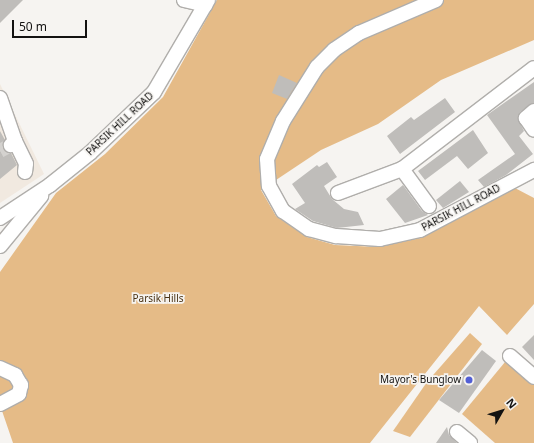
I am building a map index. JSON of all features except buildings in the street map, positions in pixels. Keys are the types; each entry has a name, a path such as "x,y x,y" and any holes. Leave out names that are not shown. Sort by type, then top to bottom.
{"street":[{"path":"184,0 206,2"},
{"name":"PARSIK HILL ROAD","path":"436,0 359,34 334,50 317,67 283,121 267,159 269,186 283,211 309,228 336,236 380,239 420,230 534,170"},
{"name":"PARSIK HILL ROAD","path":"1,216 50,185 90,153 154,92 206,2"},
{"path":"338,193 402,169 534,68"},
{"path":"0,98 13,143 26,164 25,172"},
{"path":"534,111 526,118 534,130"},
{"path":"402,169 429,206"},
{"path":"0,246 50,185"},
{"path":"510,356 534,377"},
{"path":"0,368 15,375 21,385 20,394 0,404"},
{"path":"457,432 470,443"}],"shaded area":[{"path":"0,84 44,174 0,203"}],"green space":[{"name":"Parsik Hills","path":"217,0 534,0 534,40 441,80 378,124 321,150 261,190 276,216 307,237 335,245 378,247 421,238 513,187 534,198 534,304 507,335 479,306 370,443 13,443 0,405 0,272 56,193 105,154 163,97"},
{"path":"470,333 482,344 410,437 393,431 427,382"},
{"path":"510,356 534,377 534,443 495,443 462,414"}],"tunnel":[{"path":"0,151 11,145"}],"place":[{"name":"Mayor's Bunglow","path":"469,380"}]}
